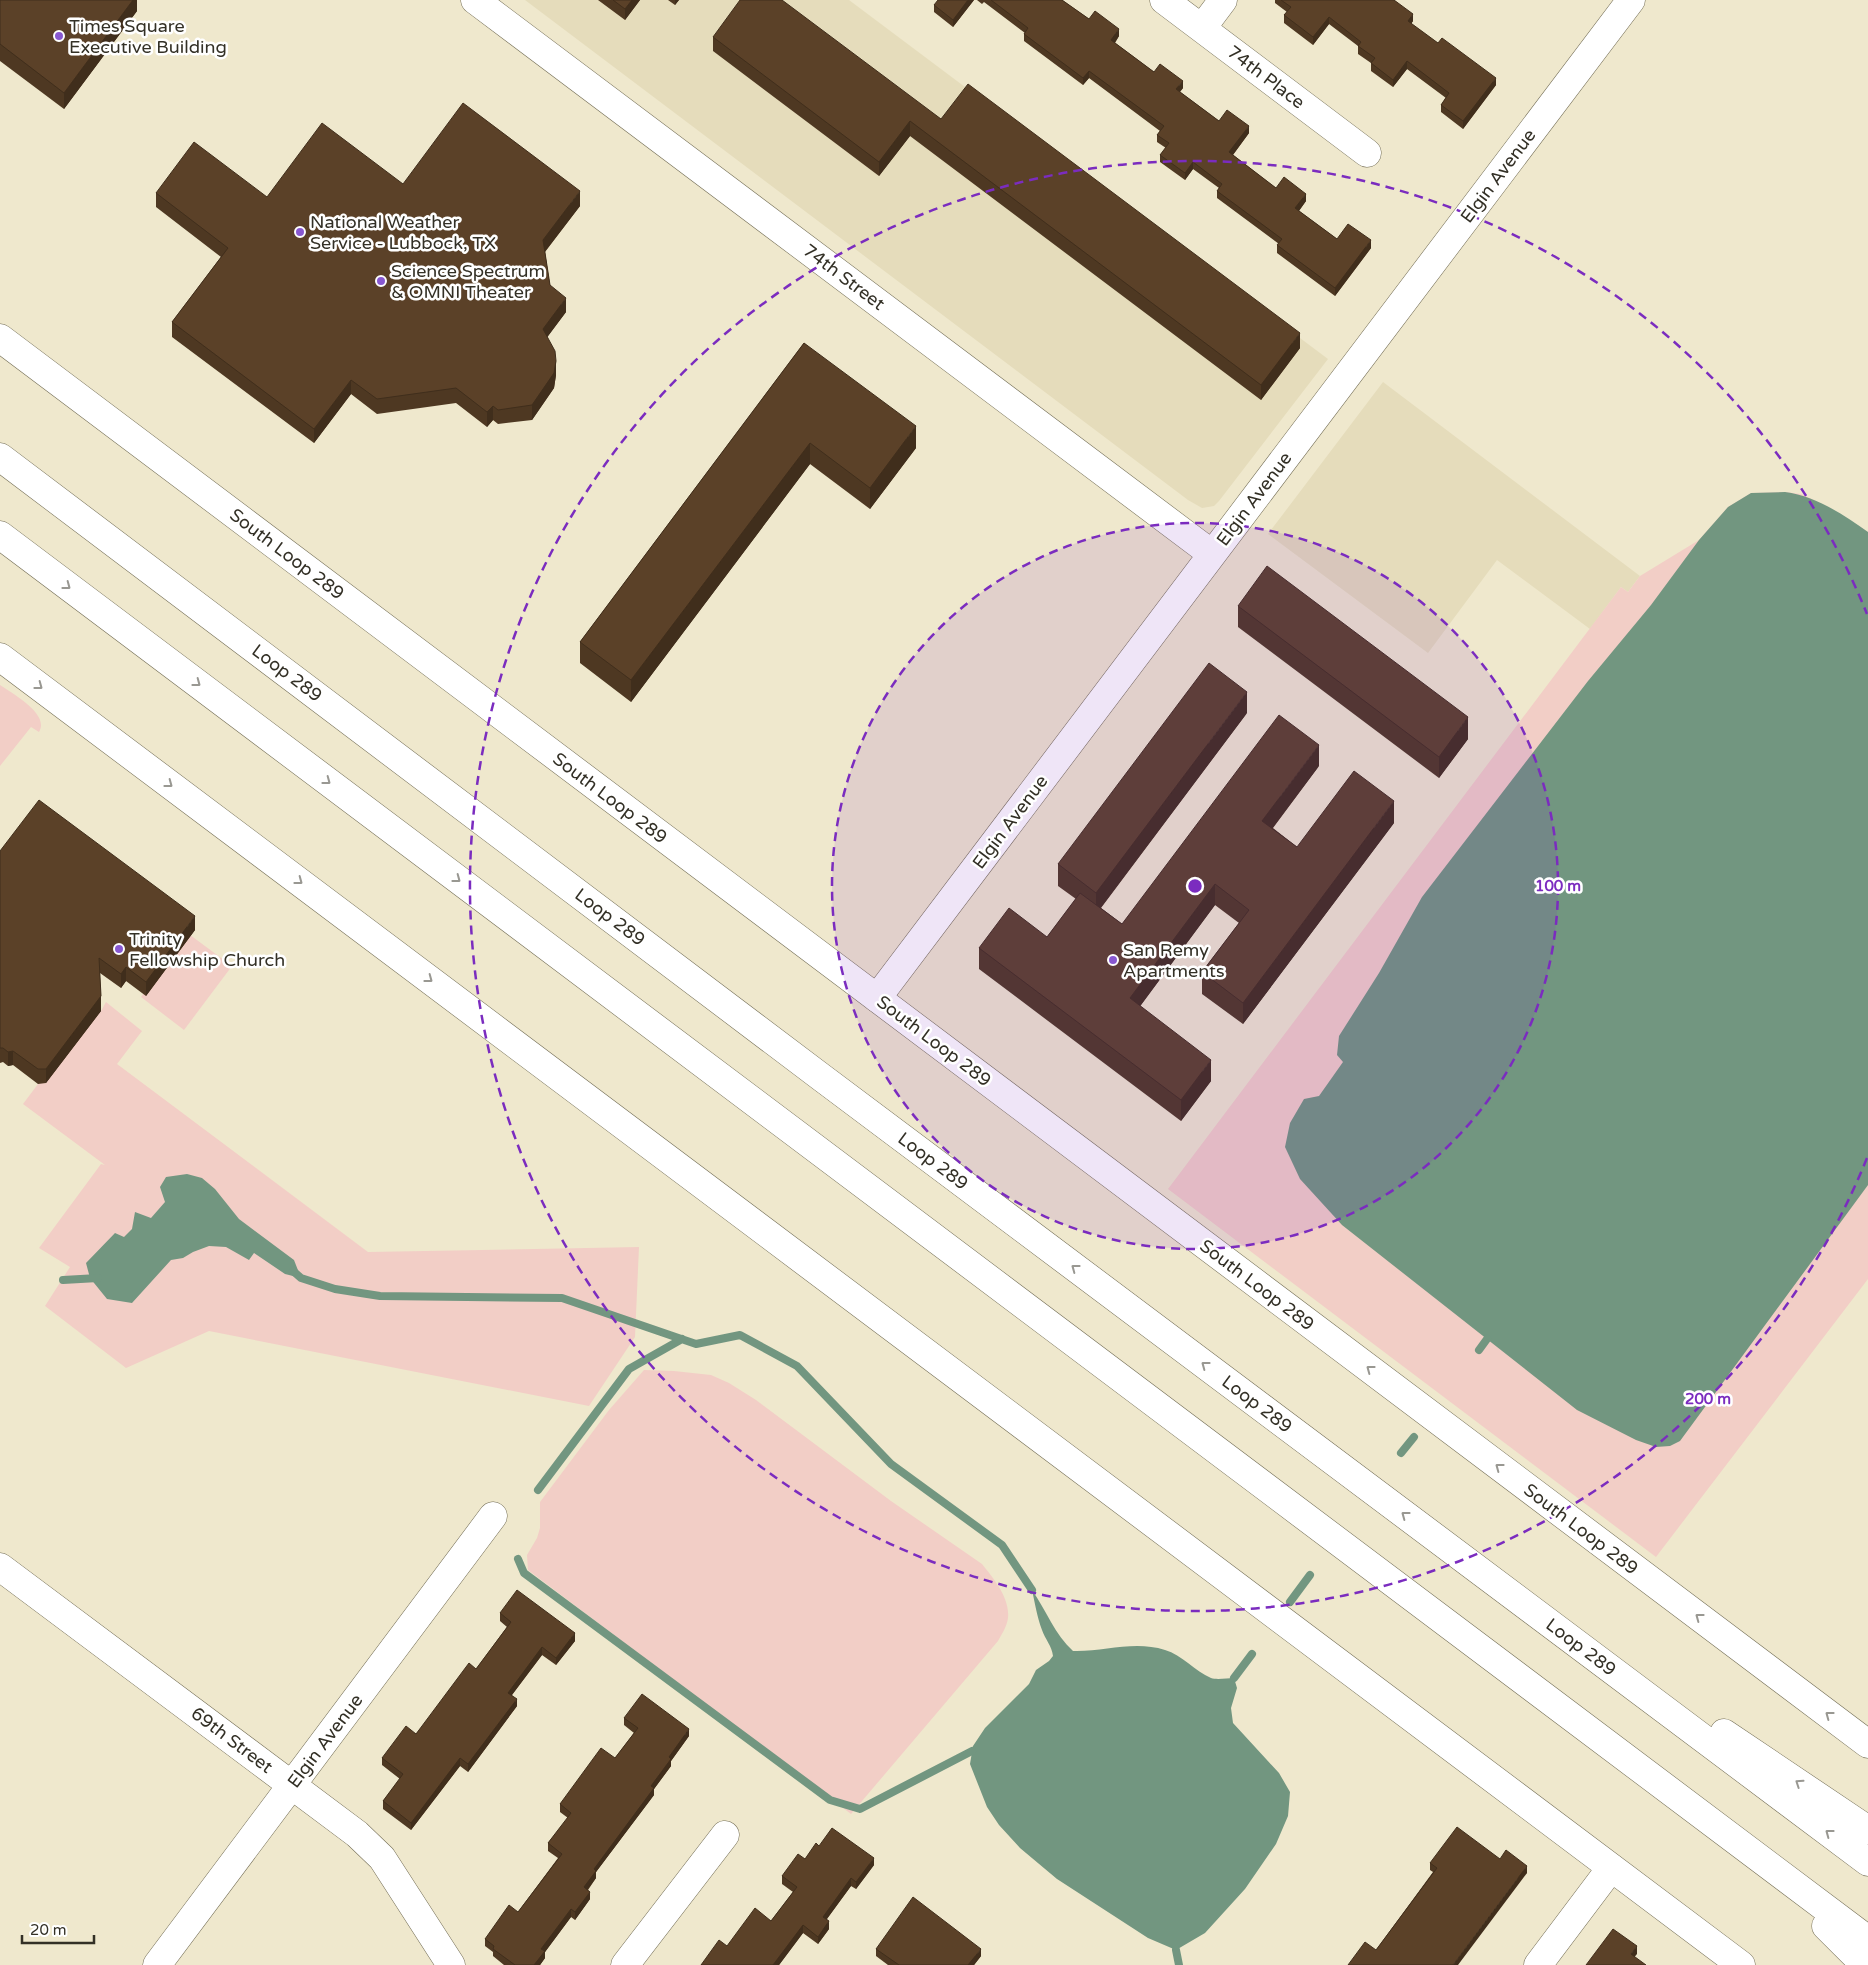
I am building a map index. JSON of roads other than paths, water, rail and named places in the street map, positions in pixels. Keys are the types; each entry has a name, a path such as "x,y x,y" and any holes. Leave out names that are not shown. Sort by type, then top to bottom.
{"main road":[{"name":"74th Street","path":"475,0 1212,554"},
{"name":"74th Place","path":"1164,0 1367,154"},
{"path":"1202,28 1223,0"},
{"name":"Elgin Avenue","path":"877,998 1631,0"},
{"name":"South Loop 289","path":"0,338 1868,1744"},
{"name":"Loop 289","path":"0,450 9,464 821,1077 1868,1862"},
{"path":"0,536 1868,1940"},
{"path":"0,542 41,567"},
{"path":"0,657 1741,1965"},
{"name":"Elgin Avenue","path":"157,1965 493,1516"},
{"path":"1436,1538 1868,1830"},
{"name":"69th Street","path":"0,1567 357,1834 382,1858 451,1965"},
{"path":"625,1965 725,1835"},
{"path":"1748,1850 1865,1965"},
{"path":"1538,1965 1611,1868"}],"waterway":[{"path":"293,1271 301,1278 335,1289 380,1296 562,1298 696,1344 740,1335 797,1366 891,1464 1002,1545 1032,1590"},
{"path":"63,1280 98,1278"},
{"path":"538,1490 629,1369 682,1339"},
{"path":"1479,1350 1487,1339"},
{"path":"1401,1453 1414,1437"},
{"path":"518,1559 524,1573 830,1800 860,1809 972,1751"},
{"path":"1290,1602 1310,1575"},
{"path":"1234,1678 1252,1654"},
{"path":"1176,1950 1179,1965"}],"place":[{"name":"Times Square Executive Building","path":"59,36"},
{"name":"National Weather Service - Lubbock, TX","path":"300,232"},
{"name":"Science Spectrum & OMNI Theater","path":"381,281"},
{"name":"Trinity Fellowship Church","path":"119,949"},
{"name":"San Remy Apartments","path":"1113,960"}]}
